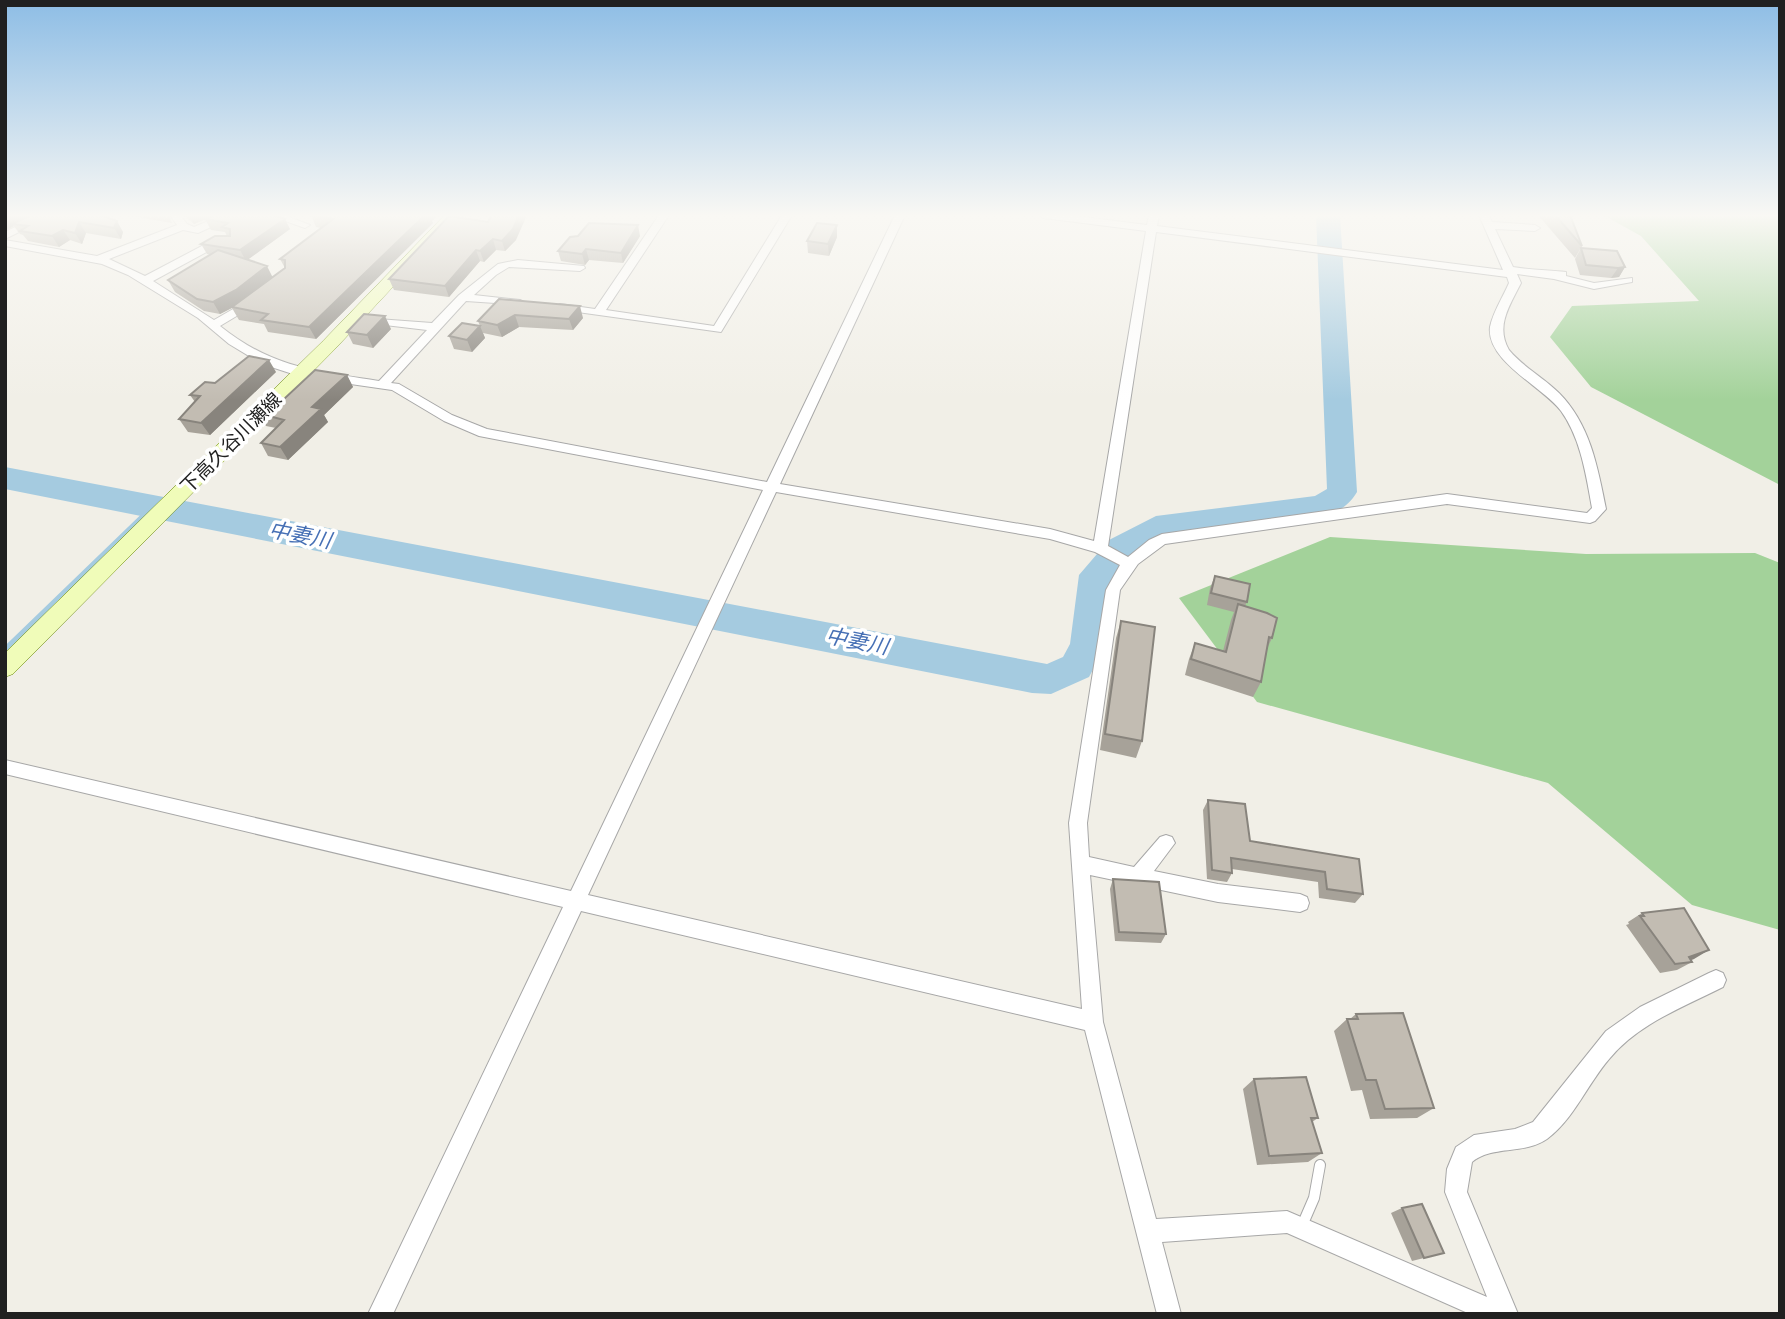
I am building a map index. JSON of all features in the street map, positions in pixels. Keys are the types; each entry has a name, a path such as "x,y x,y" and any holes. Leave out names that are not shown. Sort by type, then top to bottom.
{"main road":[{"name":"下高久谷川瀬線","path":"5,668 302,373 395,277"}],"street":[{"path":"134,277 213,325 247,351 302,373 395,387 447,418 484,433 771,487 1050,534 1116,556 1162,539 1439,500 1590,518 1596,515 1599,509 1587,449 1573,421 1554,395 1506,353 1496,334 1515,282 1513,277"},
{"path":"144,281 152,277"},
{"path":"382,385 463,297 475,292 491,277"},
{"path":"599,312 622,277"},
{"path":"544,306 718,330 750,277"},
{"path":"380,1314 871,277"},
{"path":"1146,277 1116,556 1116,579 1078,823 1093,1022 1169,1314"},
{"path":"1556,277 1594,286 1628,280"},
{"path":"463,297 531,304"},
{"path":"213,325 258,298"},
{"path":"355,319 434,327"},
{"path":"5,767 576,903 1093,1022"},
{"path":"1139,875 1166,844"},
{"path":"1080,864 1218,893 1300,903"},
{"path":"1506,1314 1456,1192 1455,1171 1463,1156 1478,1145 1501,1139 1526,1139 1539,1131 1562,1107 1575,1084 1625,1028 1716,980"},
{"path":"1147,1231 1287,1222 1498,1314"}],"lane":[{"path":"1301,1228 1314,1198 1320,1165"}],"green space":[{"path":"1677,277 1780,277 1780,485 1591,387 1550,337 1572,306 1699,301"},
{"path":"1330,537 1586,554 1755,553 1780,563 1780,930 1692,905 1548,783 1257,702 1179,598"}],"building":[{"path":"174,277 253,277 236,290 213,302 197,299 168,280"},
{"path":"273,277 361,277 309,327 261,320 268,314 232,307"},
{"path":"391,277 453,277 445,286 389,279"},
{"path":"499,299 580,306 569,319 515,315 497,325 478,321"},
{"path":"364,314 385,316 367,335 347,332"},
{"path":"462,323 480,326 467,340 449,336"},
{"path":"249,356 269,360 201,423 179,419 200,396 190,395 205,382 215,383"},
{"path":"315,370 347,375 312,407 321,409 280,447 261,443 284,420 258,413 276,398 283,400"},
{"path":"1215,576 1250,584 1247,602 1211,593"},
{"path":"1238,604 1277,618 1272,638 1269,637 1261,682 1191,659 1195,643 1226,652"},
{"path":"1121,621 1155,627 1142,741 1105,734"},
{"path":"1208,800 1245,804 1250,841 1359,859 1363,894 1327,889 1325,872 1231,858 1232,873 1212,870"},
{"path":"1113,879 1159,882 1166,934 1119,932"},
{"path":"1684,908 1709,950 1689,957 1692,962 1675,964 1640,916 1644,916 1642,913"},
{"path":"1403,1013 1434,1108 1385,1109 1376,1080 1366,1080 1347,1019 1358,1019 1356,1014"},
{"path":"1306,1077 1318,1118 1311,1118 1322,1153 1269,1156 1254,1079"},
{"path":"1422,1204 1444,1253 1424,1258 1402,1208"}],"waterway":[{"name":"中妻川","path":"5,478 1032,678 1051,679 1076,667 1088,645 1096,575 1121,549 1156,528 1315,507 1339,496 1343,488 1331,277"},
{"path":"5,650 152,508"}]}
